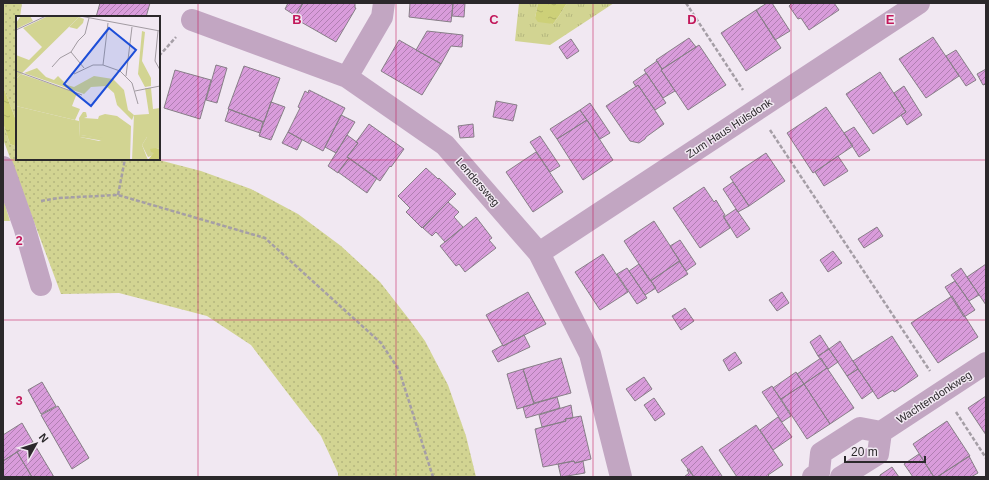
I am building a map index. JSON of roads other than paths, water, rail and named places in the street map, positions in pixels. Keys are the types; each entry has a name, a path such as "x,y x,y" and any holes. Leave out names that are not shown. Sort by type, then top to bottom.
{"street":[{"path":"347,77 382,17 384,3"},
{"name":"Zum Haus Hülsdonk","path":"539,252 919,3"},
{"name":"Lendersweg","path":"192,20 347,77 444,145 539,252 590,354 621,477"},
{"path":"3,167 30,244 41,285"},
{"name":"Wachtendonkweg","path":"881,432 986,363"},
{"path":"822,476 821,453 860,428 881,432 878,454 841,477"}],"water":[{"path":"538,3 567,3 553,24 538,22 535,18"},
{"path":"3,86 16,120 16,147 10,144 3,123"}]}
